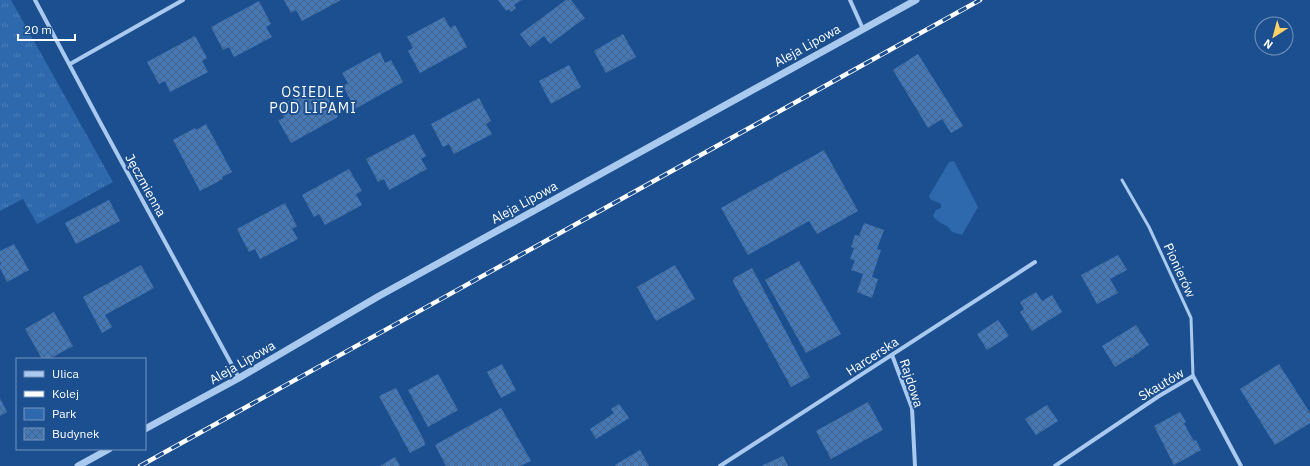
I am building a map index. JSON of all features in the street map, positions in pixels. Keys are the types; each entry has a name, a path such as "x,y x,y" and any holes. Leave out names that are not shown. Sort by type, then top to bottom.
{"street":[{"name":"Jęczmienna","path":"35,0 70,64 100,124 239,378"},
{"path":"70,64 183,0"},
{"path":"850,0 863,29"},
{"name":"Aleja Lipowa","path":"146,428 239,378 379,296 916,0"},
{"name":"Harcerska","path":"720,466 1035,262"},
{"name":"Rajdowa","path":"892,355 912,408 915,466"},
{"name":"Skautów","path":"1055,466 1159,396 1193,376 1241,466"},
{"path":"78,466 107,450"}],"lane":[{"name":"Pionierów","path":"1122,180 1149,227 1191,318 1193,376"}],"green space":[{"path":"0,0 11,0 113,182 37,224 23,199 0,211"},
{"path":"954,161 978,207 962,235 952,232 948,227 935,219 933,216 936,210 941,208 941,204 930,199 929,196 949,162"}],"building":[{"path":"284,0 341,0 302,21 296,10 291,13"},
{"path":"498,0 522,0 514,5 516,8 511,12 509,9 506,11"},
{"path":"566,0 571,0 585,18 550,44 544,36 530,47 520,34"},
{"path":"259,1 271,24 266,27 272,37 234,57 229,47 223,50 211,27"},
{"path":"444,17 450,28 455,25 467,47 420,73 408,51 413,48 407,37"},
{"path":"623,34 636,57 606,73 594,51"},
{"path":"195,36 207,58 202,61 208,72 170,92 165,81 159,84 147,62"},
{"path":"380,52 385,63 391,60 403,82 355,109 343,86 348,83 342,73"},
{"path":"918,54 963,126 951,133 942,119 928,128 893,70"},
{"path":"569,65 581,87 551,104 539,81"},
{"path":"315,87 321,97 326,94 338,117 291,143 278,120 284,118 278,107"},
{"path":"479,98 491,121 486,124 492,134 454,154 449,144 443,147 431,124"},
{"path":"206,124 232,172 222,177 223,179 200,191 173,140"},
{"path":"414,134 426,156 421,159 427,169 389,190 384,179 378,182 366,159"},
{"path":"824,150 858,211 817,234 809,221 748,255 721,208"},
{"path":"349,169 362,191 356,194 362,205 325,225 319,214 314,217 302,195"},
{"path":"109,200 120,221 76,244 65,223"},
{"path":"285,203 297,226 292,229 298,239 260,259 255,249 249,252 237,229"},
{"path":"864,223 884,230 877,249 881,250 872,277 878,279 872,298 857,292 863,274 851,270 855,260 850,259 854,248 851,247 855,235 859,236"},
{"path":"14,244 29,270 7,282 0,268 0,251"},
{"path":"1118,255 1127,270 1110,279 1118,293 1097,304 1081,275"},
{"path":"799,261 841,334 806,353 765,280"},
{"path":"141,265 154,288 105,315 112,327 102,333 83,297"},
{"path":"675,265 695,299 656,321 637,287"},
{"path":"752,268 810,377 791,387 733,282 734,278"},
{"path":"1036,292 1042,301 1052,295 1062,312 1032,331 1020,312 1024,309 1020,302"},
{"path":"54,312 73,346 51,358 41,358 25,329"},
{"path":"998,320 1009,336 987,350 977,334"},
{"path":"1136,325 1149,345 1133,356 1134,357 1131,357 1115,367 1102,346"},
{"path":"502,364 516,390 501,398 487,372"},
{"path":"1279,364 1310,413 1310,423 1275,445 1240,389"},
{"path":"438,374 458,410 428,427 408,390"},
{"path":"396,388 424,440 425,445 410,453 379,396"},
{"path":"0,398 7,412 0,416"},
{"path":"868,402 883,430 831,459 816,431"},
{"path":"619,404 629,418 596,439 590,429 614,413 611,409"},
{"path":"1047,405 1058,421 1036,435 1025,419"},
{"path":"501,408 531,461 520,466 446,466 435,445"},
{"path":"1180,412 1186,422 1184,423 1188,431 1194,441 1196,440 1201,450 1174,465 1154,426"},
{"path":"640,450 649,466 615,465"},
{"path":"783,456 788,466 761,466"},
{"path":"395,457 400,466 380,466"}],"railway":[{"path":"140,466 980,0"}],"district":[{"name":"OSIEDLE POD LIPAMI","path":"313,100"}]}
